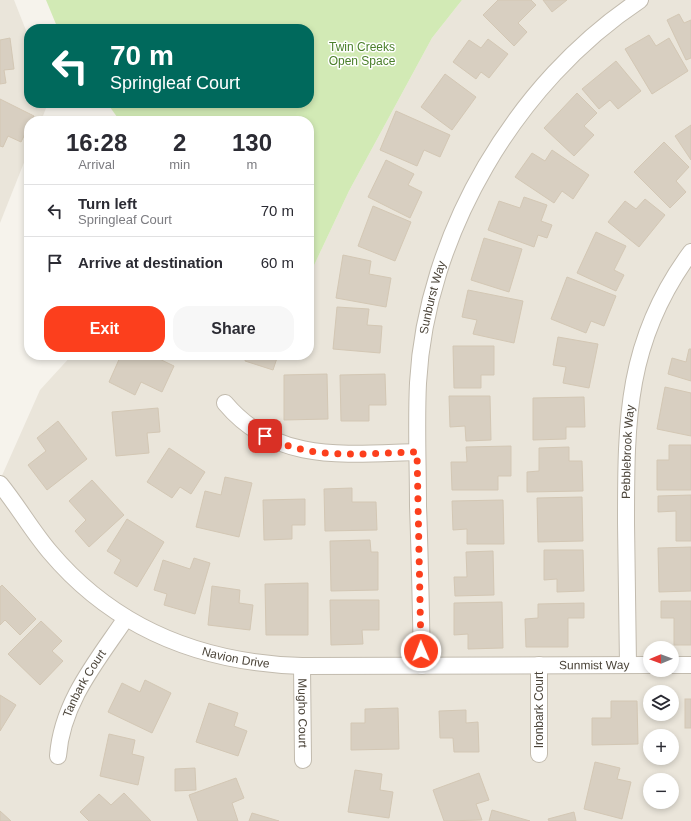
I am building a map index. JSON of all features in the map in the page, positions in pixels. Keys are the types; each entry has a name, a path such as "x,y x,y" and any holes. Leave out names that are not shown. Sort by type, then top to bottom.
{"street":[{"name":"Sunburst Way","path":"422,666 417,452 418,382 422,347 433,295 443,260 462,210 482,172 501,141 533,98 569,58 609,23 640,0"},
{"name":"Pebblebrook Way","path":"628,665 626,453 630,396 638,361 649,328 664,296 691,252"},
{"path":"225,403 233,413 253,430 276,442 302,450 343,454 417,452"},
{"name":"Navion Drive","path":"0,484 50,553 74,577 99,599 126,618 172,642 220,657 270,665 538,665"},
{"name":"Tanbark Court","path":"58,756 59,742 66,714 75,694 126,618"},
{"name":"Sunmist Way","path":"538,665 643,665"},
{"name":"Ironbark Court","path":"538,665 539,754"},
{"path":"679,665 691,665"},
{"name":"Mugho Court","path":"302,666 302,760"}],"shaded area":[{"path":"0,0 14,0 24,25 24,108 46,108 43,116 24,116 24,163 0,223"},
{"path":"462,0 691,0 691,821 0,821 0,480 40,390 67,360 314,360 314,265 349,191 432,38"}],"green space":[{"name":"Twin Creeks Open Space","path":"46,0 462,0 432,38 349,191 314,265 314,116 116,116 111,108 314,108 314,24 56,24"}],"building":[{"path":"498,0 531,0 536,5 518,23 527,32 514,46 483,15"},
{"path":"543,0 567,0 552,12"},
{"path":"679,14 684,23 691,20 691,58 686,60 667,20"},
{"path":"649,35 656,46 669,38 688,71 652,94 625,49"},
{"path":"10,38 14,69 4,70 6,83 0,84 0,40"},
{"path":"488,39 508,54 489,78 481,72 476,79 453,62 469,40 481,48"},
{"path":"616,61 641,91 618,109 610,100 599,109 582,89"},
{"path":"445,74 476,97 452,130 421,107"},
{"path":"577,93 597,113 584,126 594,135 574,156 544,128"},
{"path":"0,99 34,116 24,116 24,136 21,142 8,136 3,147 0,146"},
{"path":"396,111 450,135 440,157 424,150 417,166 380,150"},
{"path":"691,125 691,160 675,136"},
{"path":"664,142 689,167 676,181 686,192 670,208 634,172"},
{"path":"552,150 589,175 573,199 562,191 554,203 515,177 532,153 545,161"},
{"path":"386,160 414,174 408,185 422,192 410,218 368,197"},
{"path":"524,197 547,205 541,221 552,225 547,238 538,235 534,247 488,230 499,201 520,208"},
{"path":"645,199 665,215 639,247 608,222 625,201 636,209"},
{"path":"373,206 411,222 395,261 358,246"},
{"path":"596,232 626,246 614,270 624,275 616,291 577,273"},
{"path":"484,238 522,249 509,292 471,280"},
{"path":"343,255 371,261 369,274 391,278 386,307 336,298"},
{"path":"567,277 616,296 604,326 591,321 586,333 551,319"},
{"path":"468,290 523,301 514,343 473,334 477,320 462,317"},
{"path":"337,307 369,309 367,325 382,326 380,353 333,349"},
{"path":"558,337 598,344 589,388 563,383 566,367 553,365"},
{"path":"453,346 494,346 494,375 481,375 481,388 454,388"},
{"path":"689,349 691,349 691,381 668,374 672,358 686,362"},
{"path":"119,360 161,360 174,366 162,392 141,382 135,395 109,382"},
{"path":"245,360 276,360 273,370"},
{"path":"327,374 328,419 284,420 284,375"},
{"path":"385,374 386,405 369,405 369,421 341,421 340,375"},
{"path":"665,387 691,393 691,436 657,429"},
{"path":"449,396 490,396 491,440 466,441 465,426 450,427"},
{"path":"584,397 585,427 566,427 566,439 533,440 533,398"},
{"path":"158,408 160,432 147,433 149,453 116,456 112,412"},
{"path":"58,421 87,459 47,490 28,465 46,451 37,438"},
{"path":"669,445 691,445 691,490 657,490 657,460 669,460"},
{"path":"511,446 511,476 498,476 498,490 452,490 451,462 467,462 466,447"},
{"path":"569,447 569,461 582,461 583,491 527,492 527,472 539,471 539,448"},
{"path":"169,448 205,472 191,494 180,487 172,498 147,482"},
{"path":"225,477 252,483 239,537 196,527 205,491 221,495"},
{"path":"92,480 124,515 89,547 75,531 86,520 69,501"},
{"path":"352,488 352,502 376,502 377,530 325,531 324,489"},
{"path":"691,495 691,541 676,541 676,511 658,512 658,496"},
{"path":"582,497 583,541 538,542 537,498"},
{"path":"305,499 305,525 292,525 292,539 264,540 263,500"},
{"path":"503,500 504,544 467,544 467,529 453,530 452,501"},
{"path":"127,519 164,542 137,587 114,573 121,560 107,551"},
{"path":"370,540 371,552 378,552 378,590 331,591 330,541"},
{"path":"691,547 691,591 659,592 658,548"},
{"path":"544,550 583,550 584,591 557,592 557,579 544,580"},
{"path":"493,551 494,595 455,596 454,577 467,577 466,552"},
{"path":"194,558 210,563 195,614 164,605 167,594 154,590 163,560 190,569"},
{"path":"308,583 308,635 266,635 265,584"},
{"path":"2,585 36,619 20,635 5,620 0,625 0,587"},
{"path":"212,586 240,590 239,603 253,605 250,630 208,625"},
{"path":"330,600 379,600 379,630 362,630 363,644 331,645"},
{"path":"661,601 691,601 691,645 679,645 679,641 674,641 674,618 661,618"},
{"path":"502,602 503,648 468,649 468,634 454,635 454,603"},
{"path":"584,603 584,618 568,618 568,647 526,647 525,619 538,618 538,604"},
{"path":"41,621 62,641 52,651 63,661 40,685 8,654"},
{"path":"145,680 171,693 152,733 108,712 122,683 140,692"},
{"path":"0,695 16,705 0,731"},
{"path":"685,699 691,699 691,728 685,728"},
{"path":"611,701 637,701 638,744 592,745 592,718 611,718"},
{"path":"209,703 238,713 234,726 247,731 238,756 196,742"},
{"path":"398,708 399,749 351,750 351,723 365,723 365,709"},
{"path":"466,710 466,723 478,722 479,752 454,752 453,738 440,738 439,711"},
{"path":"109,734 135,740 132,754 144,757 138,785 100,776"},
{"path":"595,762 620,768 617,779 631,782 622,819 584,809"},
{"path":"195,768 196,790 175,791 175,769"},
{"path":"355,770 382,774 380,790 393,792 389,818 348,812"},
{"path":"479,773 489,800 476,804 482,820 444,821 433,790"},
{"path":"236,778 244,798 232,803 238,821 198,821 189,795"},
{"path":"124,793 151,821 89,821 80,812 99,794 111,805"},
{"path":"492,810 530,821 489,821"},
{"path":"0,811 11,821 0,821"},
{"path":"574,812 576,821 549,821 548,819"},
{"path":"252,813 279,821 249,821"}],"route":[{"path":"265,436 276,442 314,452 343,454 417,452 421,651"}]}
